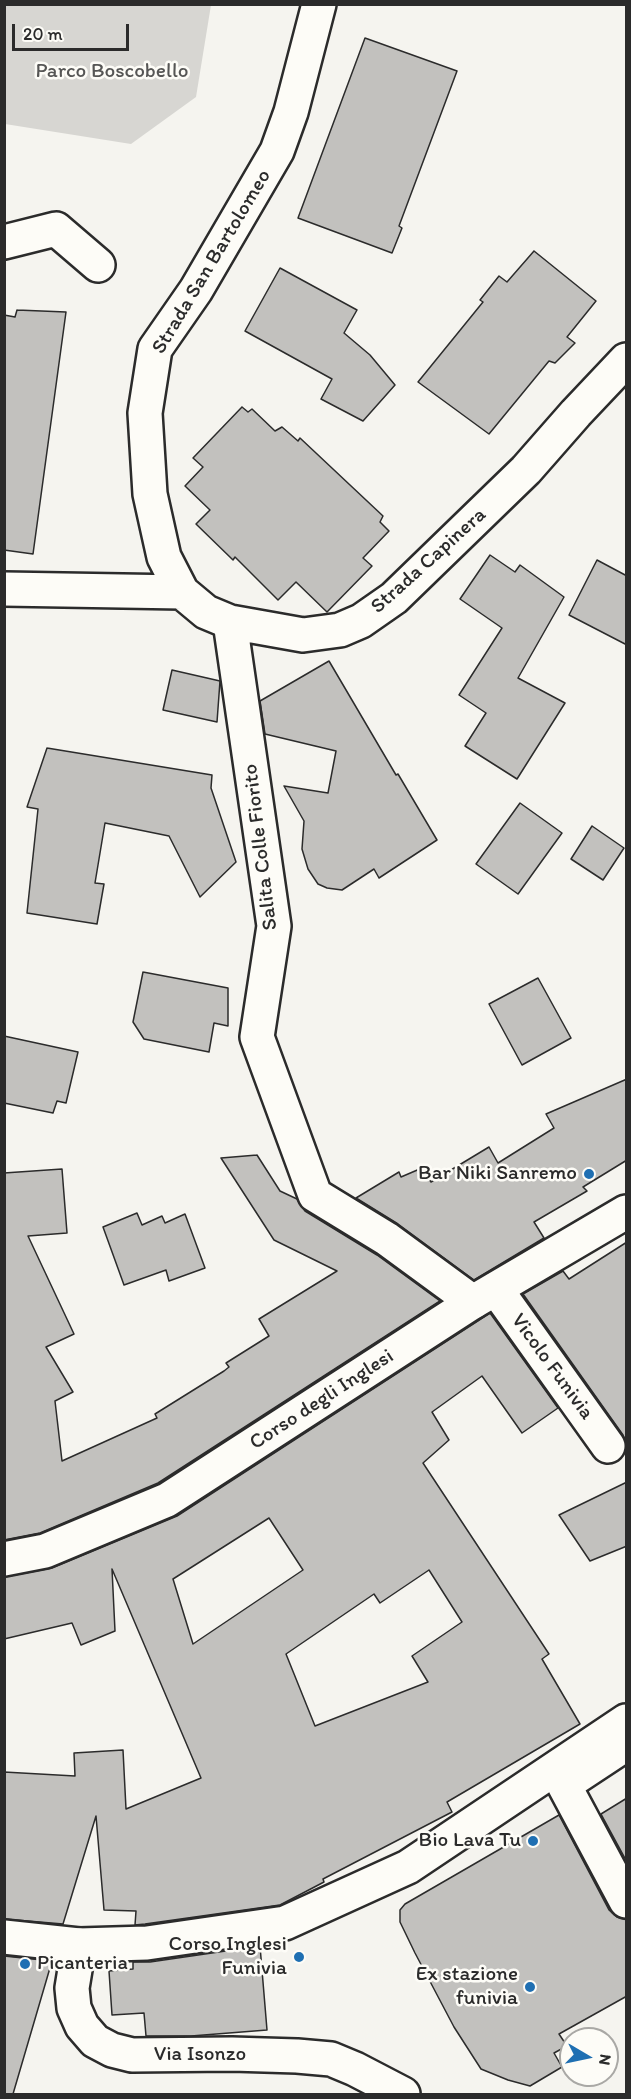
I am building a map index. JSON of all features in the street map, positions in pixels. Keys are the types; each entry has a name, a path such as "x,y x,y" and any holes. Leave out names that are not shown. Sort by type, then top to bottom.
{"street":[{"name":"Strada San Bartolomeo","path":"182,592 164,557 150,494 145,413 155,349 196,290 277,151 291,112 319,4"},
{"path":"4,242 56,229 98,265"},
{"name":"Strada Capinera","path":"182,592 206,612 230,622 303,635 340,630 361,621 394,598 525,470 576,412 627,360"},
{"path":"4,589 182,592"},
{"name":"Salita Colle Fiorito","path":"230,622 274,926 256,1037 315,1195 484,1295"},
{"name":"Corso degli Inglesi","path":"4,1559 45,1551 167,1500 484,1295 627,1212"},
{"name":"Vicolo Funivia","path":"484,1295 608,1446"},
{"path":"4,1937 79,1945 147,1942 285,1923 408,1867 627,1721"},
{"path":"626,1901 564,1785 627,1744"},
{"name":"Via Isonzo","path":"79,1945 72,1988 74,2008 81,2026 95,2041 112,2050 132,2055 232,2054 330,2059 403,2094"}],"green space":[{"name":"Parco Boscobello","path":"4,5 211,5 196,97 131,144 5,124"}],"building":[{"path":"365,38 457,71 399,226 402,228 392,253 298,218"},
{"path":"534,251 596,301 567,337 575,343 555,363 549,361 489,434 418,382 483,302 480,300 499,276 507,282"},
{"path":"280,268 357,310 344,333 370,355 395,385 363,421 321,399 332,379 245,331"},
{"path":"17,310 66,312 33,554 4,550 4,315 15,317"},
{"path":"242,407 248,412 252,409 275,431 282,427 298,441 300,438 383,516 380,522 389,531 363,558 372,566 327,612 296,582 278,600 235,557 233,560 196,524 210,510 185,486 203,467 193,458"},
{"path":"490,555 515,572 520,565 564,597 518,678 565,703 517,779 465,746 486,713 459,695 502,628 460,599"},
{"path":"597,560 627,576 627,645 569,615"},
{"path":"329,661 437,840 379,878 374,869 342,890 318,884 308,869 302,849 304,821 284,786 328,793 336,751 265,734 260,701"},
{"path":"172,670 220,681 217,722 163,710"},
{"path":"47,748 212,775 211,788 236,862 200,897 169,836 105,823 95,883 104,884 97,924 27,913 38,809 27,807"},
{"path":"520,803 562,833 518,894 476,864"},
{"path":"592,826 624,848 603,880 571,859"},
{"path":"143,972 228,988 228,1026 214,1023 209,1052 144,1039 133,1022"},
{"path":"538,978 571,1038 522,1065 489,1004"},
{"path":"4,1036 78,1052 66,1103 57,1101 53,1113 4,1103"},
{"path":"627,1079 627,1160 583,1187 587,1191 534,1222 544,1238 474,1280 398,1224 356,1198 399,1172 401,1177 422,1168 431,1182 489,1147 498,1163 554,1128 546,1114"},
{"path":"257,1155 280,1191 297,1199 305,1211 377,1255 440,1301 158,1483 40,1533 4,1540 4,1173 62,1169 67,1233 28,1236 74,1334 46,1347 73,1392 55,1401 62,1461 157,1418 155,1414 224,1371 229,1367 226,1363 269,1336 259,1319 337,1271 274,1240 221,1158"},
{"path":"137,1213 142,1225 162,1216 165,1223 185,1214 205,1268 169,1281 166,1270 124,1285 103,1227"},
{"path":"627,1242 627,1444 623,1435 523,1294 563,1271 569,1279"},
{"path":"490,1313 558,1408 522,1433 482,1376 432,1412 449,1440 423,1463 549,1654 542,1659 580,1724 447,1802 452,1812 323,1879 324,1882 280,1905 135,1925 136,1911 104,1910 96,1816 63,1924 4,1919 4,1772 75,1776 74,1753 123,1750 126,1809 201,1778 112,1569 115,1631 81,1645 72,1623 4,1639 4,1577 52,1568 177,1516","holes":["269,1518 303,1570 193,1644 173,1579","429,1570 462,1622 412,1656 428,1682 315,1726 286,1654 374,1594 380,1603"]},
{"path":"627,1482 627,1546 590,1561 559,1515"},
{"path":"627,1798 627,1862 601,1814"},
{"name":"Ex stazione funivia","path":"559,1815 609,1910 617,1917 627,1920 627,1996 572,2027 559,2027 559,2050 554,2053 559,2062 559,2069 530,2086 481,2069 454,2027 400,1922 400,1910 405,1904"},
{"path":"260,1946 267,2030 191,2036 146,2036 144,2013 112,2015 109,1971 133,1969 133,1962 150,1962"},
{"path":"4,1956 52,1961 13,2094 4,2094"}],"place":[{"name":"Bar Niki Sanremo","path":"589,1174"},
{"name":"Bio Lava Tu","path":"533,1841"},
{"name":"Corso Inglesi Funivia","path":"299,1957"},
{"name":"Picanteria","path":"25,1964"},
{"name":"Ex stazione funivia","path":"530,1987"}]}
